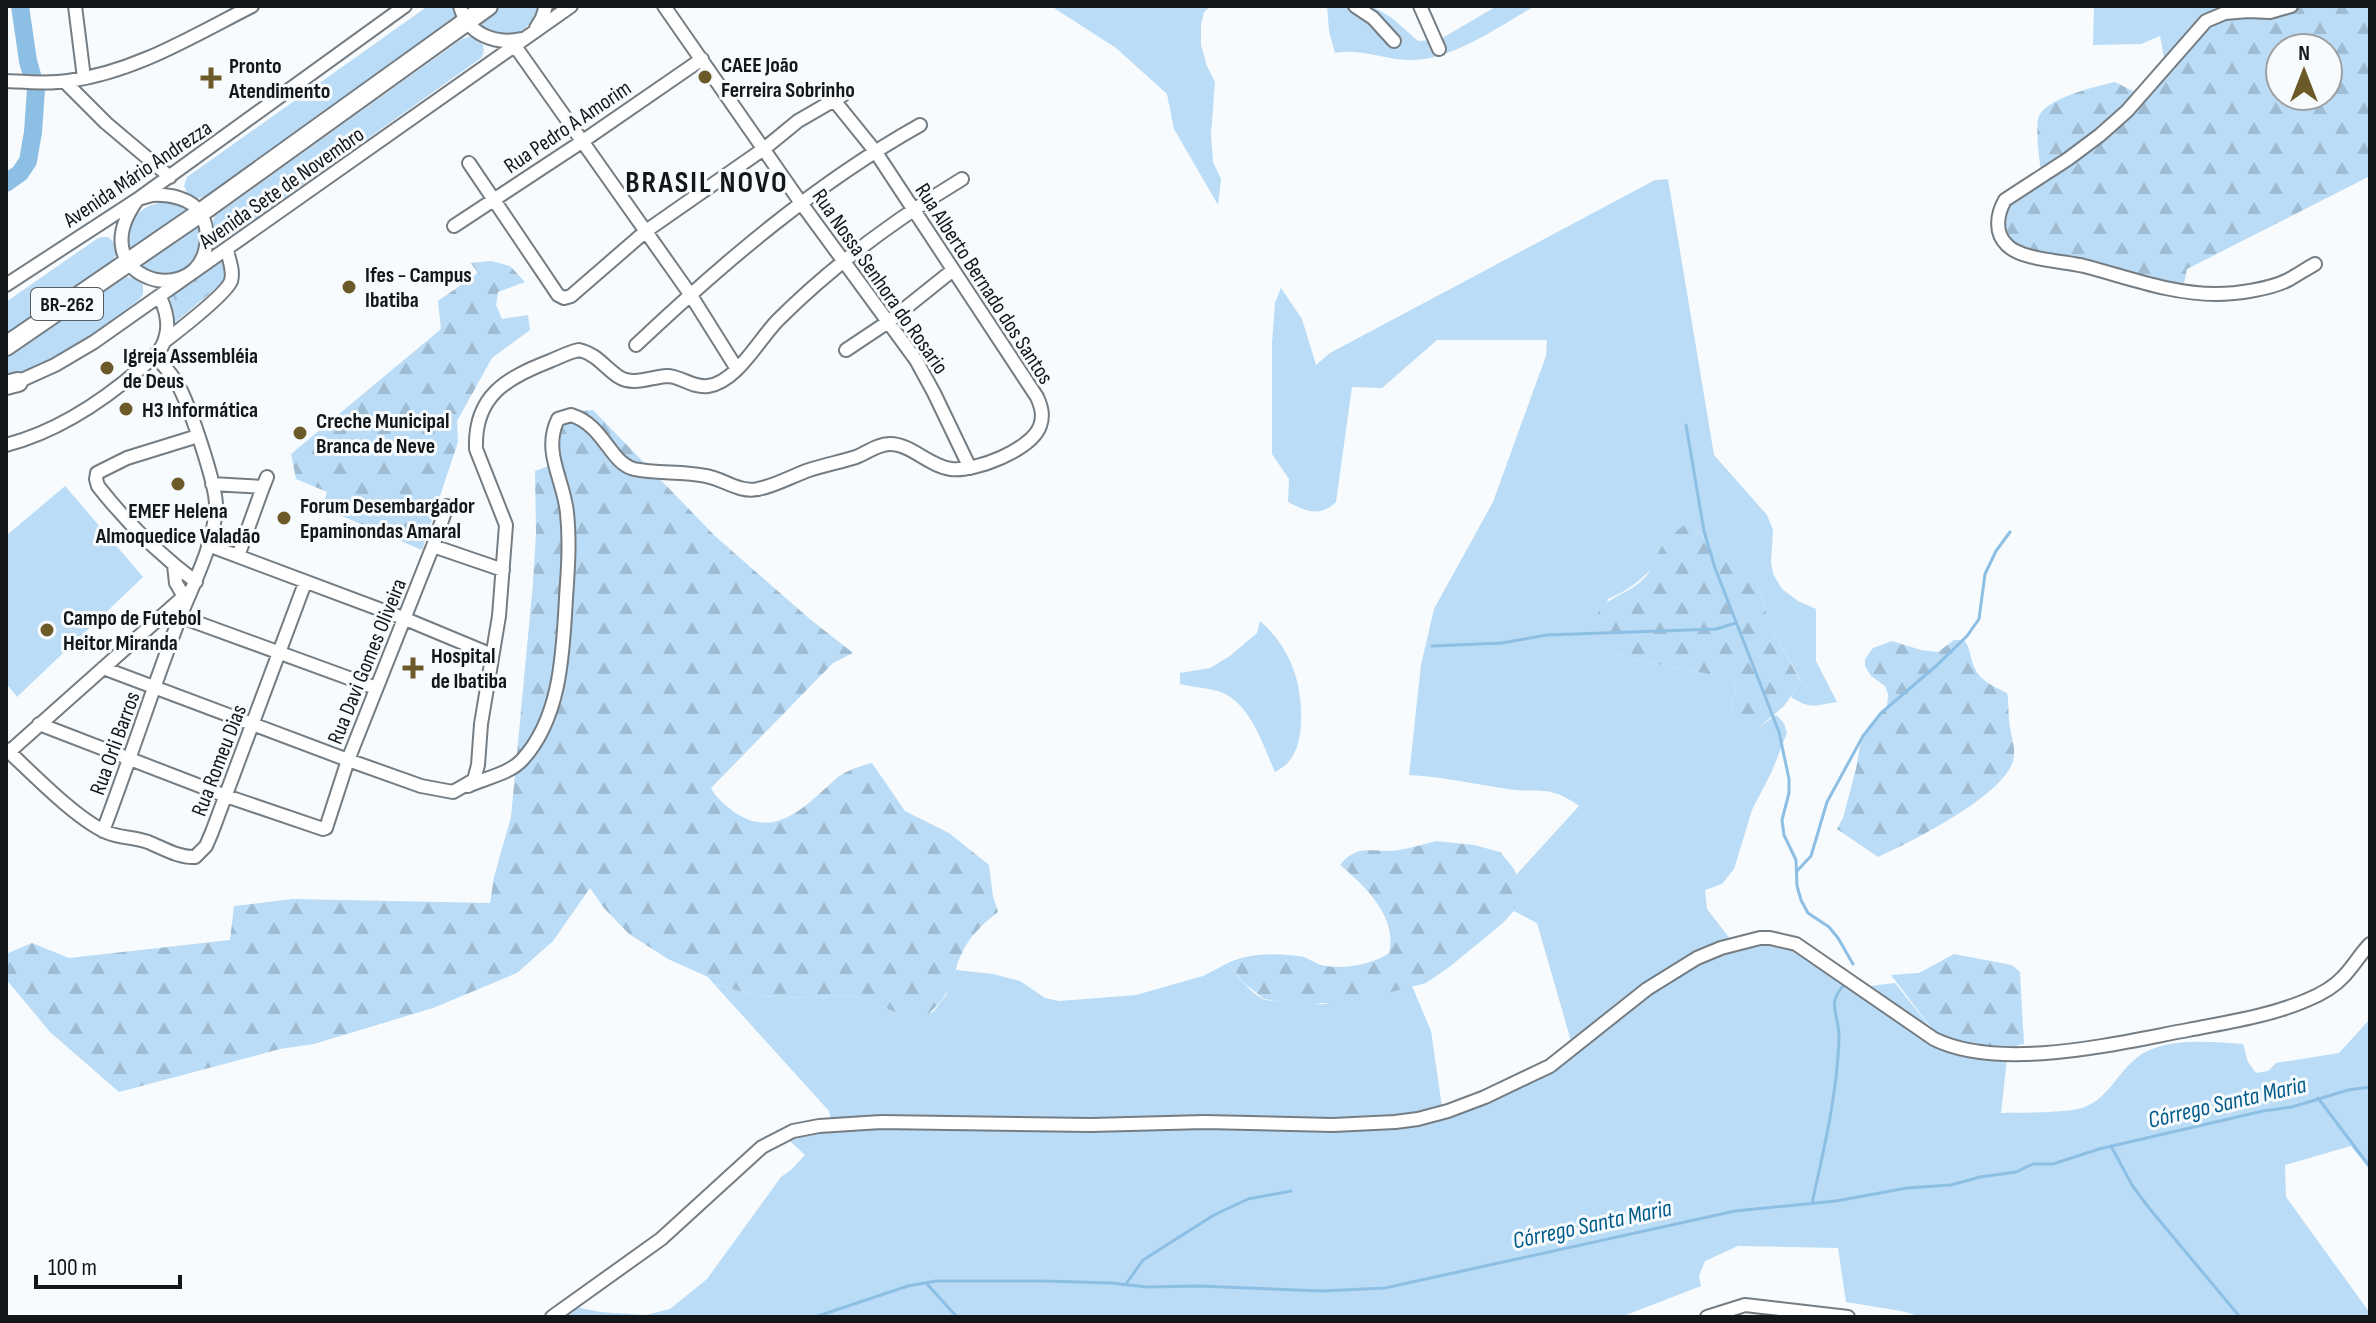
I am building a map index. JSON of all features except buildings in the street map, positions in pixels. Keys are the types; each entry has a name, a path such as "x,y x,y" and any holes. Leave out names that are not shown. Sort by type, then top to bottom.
{"highway":[{"name":"BR-262","path":"6,346 200,213 463,14 488,6"}],"street":[{"path":"75,6 84,78"},
{"path":"6,81 65,82 112,72 153,56 252,6"},
{"name":"Avenida Mário Andrezza","path":"6,285 138,199 405,6"},
{"path":"463,14 486,37 512,41 528,36 542,18 546,6"},
{"name":"Avenida Sete de Novembro","path":"10,385 76,353 571,6"},
{"name":"Rua Nossa Senhora do Rosario","path":"664,6 923,371 970,468"},
{"path":"1355,6 1373,18 1394,41"},
{"path":"1420,6 1439,49"},
{"path":"2291,6 2270,12 2225,13 2206,21 2127,111 2068,159 2005,200 1999,209 1997,222 2006,245 2015,251 2163,287 2213,294 2236,293 2286,281 2315,264"},
{"path":"486,37 489,64"},
{"path":"515,46 690,294 737,369"},
{"name":"Rua Pedro A Amorim","path":"454,226 702,59"},
{"path":"65,82 106,123 175,173 176,197"},
{"name":"Rua Alberto Bernado dos Santos","path":"765,148 798,121 838,97 1037,397 1042,416 1035,434 1001,458 970,468"},
{"path":"636,345 690,294 801,203 875,151 920,125"},
{"path":"469,163 558,295 564,298 571,296 646,231 765,148"},
{"path":"453,792 474,780 478,765 503,570 506,525 476,449 478,420 493,395 517,374 574,351 587,352 620,378 631,382 670,376 694,385 715,384 737,369 776,322 844,260 914,208 962,179"},
{"path":"160,195 176,197 200,213 206,228 206,243 203,257 190,275 163,280 146,277 123,255 120,237 124,220 138,199 160,195"},
{"path":"93,228 120,237"},
{"path":"6,445 43,432 95,403 116,390 155,356 165,341 230,283 232,270 227,250"},
{"path":"846,350 888,322 953,270"},
{"path":"146,277 152,298 166,312 165,341"},
{"name":"Rua Orli Barros","path":"103,831 208,545 217,503 198,436 176,382 155,356"},
{"path":"103,668 421,786 453,792 512,768 522,759 534,744 557,690 563,646 568,541 567,511 551,450 558,419 571,415 585,422 596,430 625,466 647,471 705,475 746,490 762,489 890,444 941,467 970,468"},
{"path":"191,588 174,565 117,510 96,479 97,473 110,464 198,436"},
{"path":"212,484 265,482 238,556"},
{"name":"Rua Davi Gomes Oliveira","path":"226,796 323,829 328,824 348,760 447,506"},
{"path":"208,545 492,655"},
{"path":"433,546 503,570"},
{"path":"174,565 176,583 191,588"},
{"name":"Rua Romeu Dias","path":"103,831 146,841 182,856 195,857 206,846 305,583"},
{"path":"103,831 53,792 8,750 191,588"},
{"path":"167,611 376,688"},
{"path":"39,724 226,796"},
{"path":"552,1317 661,1239 762,1147 793,1131 881,1122 1333,1125 1418,1119 1485,1097 1550,1066 1671,973 1721,948 1760,938 1796,944 1934,1039 1964,1050 2003,1053 2090,1047 2204,1027 2281,1009 2308,1000 2342,979 2370,944"},
{"path":"1707,1317 1730,1308 1750,1305 1848,1317"}],"green space":[{"path":"428,6 456,6 456,16 205,197 196,199 188,195 184,186 187,177"},
{"path":"503,6 539,6 533,20 517,33 494,34 477,24"},
{"path":"1051,6 1211,6 1204,12 1201,45 1215,82 1211,134 1213,162 1221,179 1218,205 1174,129 1167,94 1116,48"},
{"path":"1327,6 1372,6 1392,18 1418,41 1439,40 1497,6 1535,6 1458,49 1426,59 1410,60 1354,52 1335,53"},
{"path":"2094,6 2216,6 2165,63 2160,36 2141,44 2093,45"},
{"path":"2216,6 2370,6 2370,176 2187,269 2184,284 2036,252 2015,242 2007,229 2006,202 2042,175 2037,131 2042,112 2071,94 2115,82 2133,91 2135,98"},
{"path":"472,36 483,44 481,58 232,235 223,237 215,233 212,224 215,216 462,39"},
{"path":"1668,179 1714,455 1767,515 1773,530 1773,574 1782,589 1816,609 1816,661 1837,702 1809,705 1791,697 1801,681 1770,626 1758,587 1746,565 1704,537 1689,522 1644,576 1608,599 1598,644 1630,659 1719,676 1730,672 1736,687 1730,712 1757,729 1776,715 1784,723 1787,733 1752,810 1734,869 1722,884 1705,890 1707,909 1735,945 1762,941 1786,943 1854,988 1895,983 1942,1042 2008,1049 2001,1113 2080,1109 2100,1098 2142,1054 2169,1044 2243,1044 2248,1062 2256,1073 2268,1071 2276,1063 2339,1053 2370,1019 2370,1170 2351,1146 2285,1165 2286,1197 2370,1317 1923,1317 1846,1302 1838,1248 1738,1246 1705,1261 1699,1276 1701,1286 1621,1317 556,1317 576,1307 646,1315 670,1309 707,1279 781,1177 805,1155 791,1142 791,1135 832,1125 829,1111 714,984 758,996 810,998 840,995 863,998 899,1014 933,1012 946,995 956,970 1020,981 1045,998 1059,1001 1136,995 1203,976 1228,963 1253,992 1270,1001 1333,1003 1412,986 1431,1031 1442,1107 1474,1098 1573,1048 1537,923 1514,911 1522,902 1521,886 1516,875 1579,806 1552,792 1409,775 1421,665 1434,609 1493,502 1546,356 1547,340 1437,340 1382,388 1352,387 1336,502 1324,510 1312,511 1288,502 1289,479 1272,454 1275,303 1281,288 1302,319 1316,365 1330,353 1655,180"},
{"path":"164,202 178,205 190,213 130,253 128,234 134,219 146,208"},
{"path":"197,223 199,250 186,269 163,275 150,272 138,263"},
{"path":"108,237 117,245 113,260 6,336 6,302 98,238"},
{"path":"224,256 226,280 173,324 167,307 173,292"},
{"path":"491,261 510,266 525,282 498,292 496,305 502,319 528,315 530,330 492,358 457,421 458,442 422,550 323,508 327,492 296,479 291,454 441,329 438,301 478,273 471,263"},
{"path":"126,277 136,278 143,285 140,299 79,344 6,383 6,356"},
{"path":"593,410 715,536 853,653 833,663 711,788 722,802 752,821 766,823 780,820 804,807 838,777 872,763 905,811 949,833 989,865 998,912 968,942 943,998 917,1022 863,998 840,995 810,998 758,996 714,984 708,977 668,959 629,934 590,888 553,941 517,973 433,1008 314,1044 280,1049 119,1092 50,1032 6,979 6,954 32,943 69,958 230,940 234,906 293,899 490,903 511,817 533,583 535,471 551,465 559,413"},
{"name":"Campo de Futebol Heitor Miranda","path":"65,486 143,577 17,697 6,683 6,536"},
{"path":"1689,522 1704,537 1746,565 1758,587 1770,626 1801,682 1784,706 1757,729 1735,723 1730,712 1736,687 1730,673 1719,676 1630,659 1598,644 1595,628 1602,608 1638,584 1647,575 1665,542"},
{"path":"1260,621 1287,655 1300,695 1301,724 1297,747 1289,762 1275,772 1254,725 1239,704 1218,691 1180,684 1180,673 1210,668 1230,656 1257,633"},
{"path":"1954,640 1964,640 1975,670 1982,678 2007,693 2013,761 2006,775 1975,803 1912,841 1878,857 1837,829 1843,818 1861,740 1887,706 1885,686 1871,676 1865,659 1873,648 1892,641 1938,652"},
{"path":"1436,841 1474,845 1500,852 1514,869 1521,886 1528,890 1522,902 1503,923 1426,983 1352,1002 1308,1006 1264,999 1244,983 1228,963 1253,956 1279,954 1300,956 1321,965 1338,967 1365,963 1389,953 1391,940 1384,915 1369,893 1340,865 1360,851 1399,850"},
{"path":"1954,954 2012,965 2020,972 2024,1044 2018,1045 2017,1049 1972,1048 1942,1042 1891,975 1919,973"}],"waterway":[{"path":"6,183 20,173 28,161 33,132 36,89 28,61 20,6"},
{"path":"1686,425 1704,531 1715,568 1779,732 1789,779 1782,820 1784,835 1796,860 1801,900 1808,913 1829,927 1838,938 1853,964"},
{"path":"1797,871 1811,856 1827,802 1863,736 1881,713 1967,636 1979,619 1985,574 2010,532"},
{"path":"1432,646 1502,643 1547,635 1716,629 1736,623"},
{"path":"1812,1203 1836,1081 1839,1030 1834,1003 1846,983"},
{"name":"Córrego Santa Maria","path":"815,1317 908,1286 936,1281 1043,1281 1322,1291 1385,1288 1735,1211 1836,1201 1907,1188 1951,1185 2016,1172 2033,1164 2053,1164 2099,1149 2370,1087"},
{"path":"2318,1098 2370,1167"},
{"path":"2111,1146 2132,1185 2149,1208 2240,1317"},
{"path":"1126,1284 1143,1260 1214,1215 1248,1199 1291,1191"},
{"path":"927,1284 957,1317"}],"place":[{"name":"CAEE João Ferreira Sobrinho","path":"705,77"},
{"name":"Pronto Atendimento","path":"211,78"},
{"name":"Ifes - Campus Ibatiba","path":"349,287"},
{"name":"Igreja Assembléia de Deus","path":"107,368"},
{"name":"H3 Informática","path":"126,409"},
{"name":"Creche Municipal Branca de Neve","path":"300,433"},
{"name":"EMEF Helena Almoquedice Valadão","path":"178,484"},
{"name":"Forum Desembargador Epaminondas Amaral","path":"284,518"},
{"name":"Campo de Futebol Heitor Miranda","path":"47,630"},
{"name":"Hospital de Ibatiba","path":"413,668"}],"district":[{"name":"BRASIL NOVO","path":"707,182"}]}
